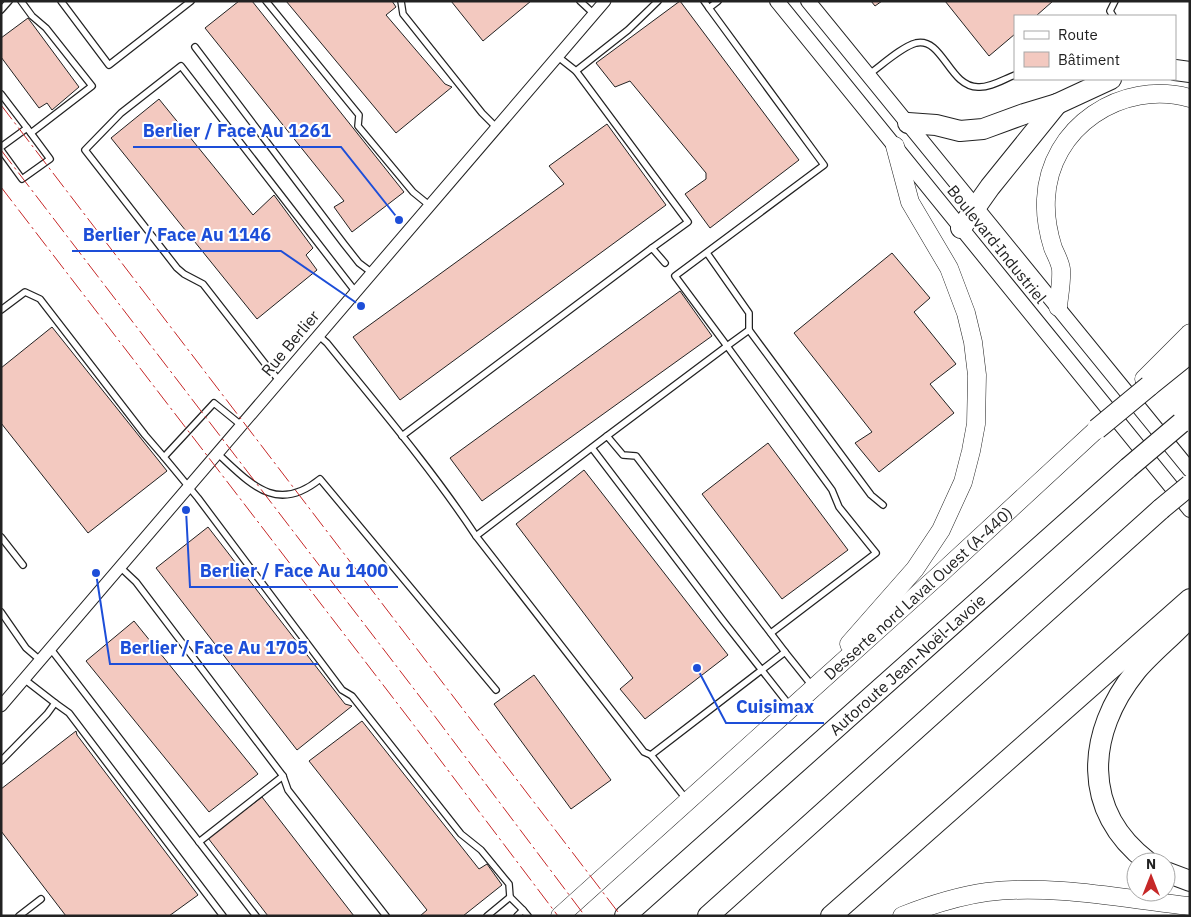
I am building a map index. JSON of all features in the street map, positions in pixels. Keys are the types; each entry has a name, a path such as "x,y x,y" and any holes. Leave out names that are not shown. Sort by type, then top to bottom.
{"highway":[{"path":"1176,70 1190,72"},
{"path":"908,123 936,125 960,131 983,130 1024,114 1057,104 1108,80"},
{"path":"961,228 1057,104"},
{"path":"1097,429 1147,383 1190,353"},
{"name":"Autoroute Jean-Noël-Lavoie","path":"625,916 1185,419"},
{"path":"708,916 1190,485"},
{"path":"831,916 1190,599"},
{"path":"1136,852 1127,844 1111,821 1106,810 1099,786 1100,740 1109,714 1128,682 1145,662 1190,617"},
{"path":"1176,875 1190,880"},
{"path":"714,916 730,896"}],"main road":[{"path":"1058,308 1061,268 1048,226 1046,202 1049,178 1059,152 1084,121 1100,109 1118,101 1149,94 1172,94 1190,98"},
{"path":"805,695 915,569 935,540 958,495 974,438 977,408 977,375 973,342 966,313 949,268 910,202 895,146"},
{"path":"1147,383 1190,333"},
{"name":"Desserte nord Laval Ouest (A-440)","path":"560,916 946,568 1097,429"},
{"path":"902,916 949,900 987,892 1008,890 1068,892 1190,906"}],"street":[{"name":"Rue Berlier","path":"1,706 605,1"},
{"name":"Boulevard Industriel","path":"778,1 1190,510"},
{"name":"Boulevard Industriel","path":"808,1 1190,470"}],"lane":[{"path":"1,10 9,1"},
{"path":"1,94 29,131 50,158 22,179 1,149 29,131 92,86 46,28 32,16 21,1"},
{"path":"62,1 109,65 191,1"},
{"path":"266,1 359,115 358,126 413,192 429,205"},
{"path":"401,1 403,14 482,113 496,127"},
{"path":"580,1 594,14"},
{"path":"576,71 628,30 658,1"},
{"path":"704,1 824,165 674,276 832,490 839,506 876,553 771,633"},
{"path":"709,8 718,1"},
{"path":"1112,15 1110,11 1115,1"},
{"path":"868,75 911,45 921,42 931,44 960,80 972,86 981,87 1014,75"},
{"path":"195,47 344,244 359,263 371,272"},
{"path":"402,436 688,222 576,71 557,56"},
{"path":"280,380 270,370 203,284 177,268 85,150 121,113 181,66 355,291"},
{"path":"652,248 665,264"},
{"path":"707,253 750,313 749,330 871,495 883,505"},
{"path":"1,310 25,292 40,299 198,498 342,690 352,696 461,834 481,850 509,884 510,897 528,916"},
{"path":"476,536 749,330"},
{"path":"318,335 327,343 402,436 455,505 476,536 644,752 651,755 688,801"},
{"path":"164,457 214,403 241,425"},
{"path":"608,436 623,456 636,456 771,633 785,652 805,695"},
{"path":"592,448 762,670 805,695"},
{"path":"216,454 257,488 276,495 283,496 302,491 320,480 496,690"},
{"path":"1,537 24,565"},
{"path":"120,567 136,582 283,776 288,790 386,916"},
{"path":"1,612 26,648 40,660"},
{"path":"50,648 256,916"},
{"path":"651,755 785,652"},
{"path":"24,679 69,713 223,916"},
{"path":"1,761 47,714 55,703"},
{"path":"199,842 283,776"},
{"path":"487,916 510,897"},
{"path":"19,916 41,899"},
{"path":"517,916 523,910"}],"building":[{"path":"239,1 252,1 404,192 352,232 334,207 344,201 205,28"},
{"path":"286,1 392,1 396,7 386,15 445,84 452,87 396,133"},
{"path":"451,1 531,1 483,41"},
{"path":"680,1 799,160 710,228 685,194 706,179 706,173 630,81 615,87 596,63"},
{"path":"871,1 882,1 875,6"},
{"path":"945,1 1053,1 1037,15 1014,15 1014,35 989,56"},
{"path":"28,18 79,87 52,110 47,103 39,108 1,57 1,38"},
{"path":"159,99 253,215 274,195 313,248 306,255 317,270 257,319 111,138"},
{"path":"607,124 666,205 400,400 353,337 564,184 549,166"},
{"path":"892,253 930,298 914,312 956,364 930,384 954,413 879,472 855,443 872,432 794,333"},
{"path":"680,291 712,336 482,501 450,458"},
{"path":"52,327 167,471 88,533 1,423 1,368"},
{"path":"768,443 848,550 782,599 702,494"},
{"path":"584,470 728,655 645,719 620,689 633,678 516,524"},
{"path":"208,527 345,704 352,706 297,750 156,568"},
{"path":"134,621 258,774 209,812 86,661"},
{"path":"534,675 611,780 571,809 494,704"},
{"path":"362,721 479,869 487,864 502,885 463,916 420,916 427,910 309,761"},
{"path":"76,731 77,735 198,895 169,916 66,916 1,831 1,789"},
{"path":"262,797 354,916 268,916 208,838"}],"power":[{"path":"1,105 621,916"},
{"path":"1,150 427,706 585,916"},
{"path":"1,187 558,916"}],"place":[{"name":"Berlier / Face Au 1261","path":"399,220"},
{"name":"Berlier / Face Au 1146","path":"361,306"},
{"name":"Berlier / Face Au 1400","path":"186,510"},
{"name":"Berlier / Face Au 1705","path":"96,573"},
{"name":"Cuisimax","path":"697,668"}]}
